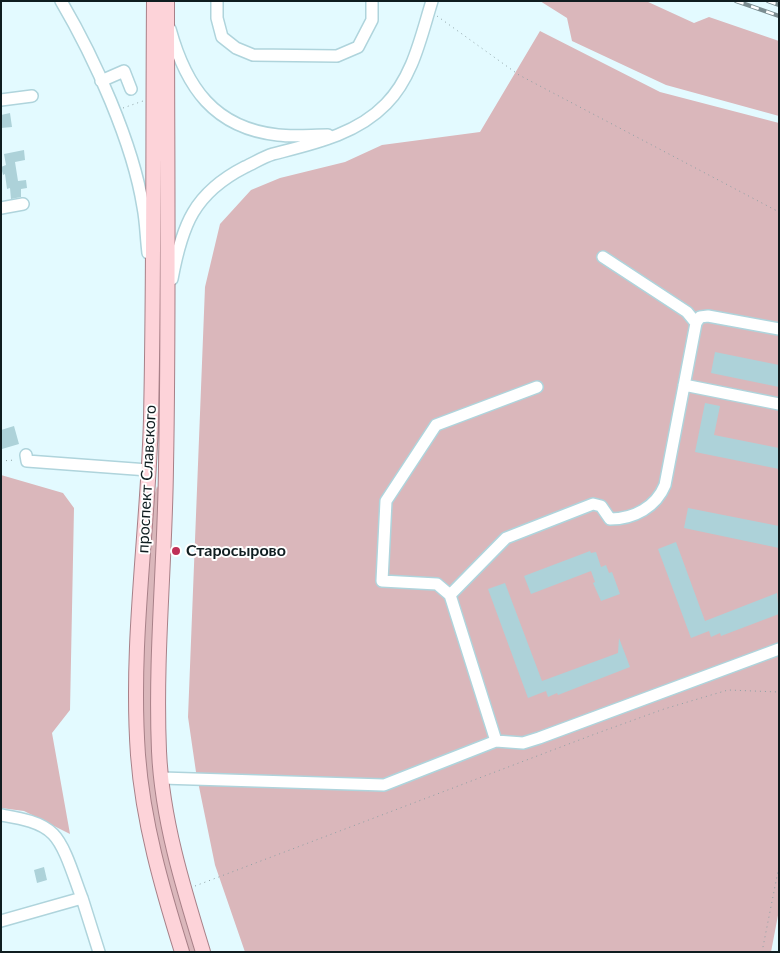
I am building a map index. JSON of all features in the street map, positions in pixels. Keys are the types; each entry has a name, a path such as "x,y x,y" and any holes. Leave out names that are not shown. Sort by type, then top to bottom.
{"main road":[{"name":"проспект Славского","path":"154,1 151,421 138,660 138,755 146,818 169,910 182,952"},
{"name":"проспект Славского","path":"167,1 168,301 166,469 159,658 159,752 166,813 185,890 204,952"}],"street":[{"path":"61,1 101,81 130,152 144,207 152,300"},
{"path":"217,1 217,18 222,37 236,48 253,55 337,56 358,48 372,20 372,1"},
{"path":"168,301 179,242 189,217 204,195 222,180 270,155 298,149 337,135 360,125 377,112 400,86 414,58 432,1"},
{"path":"167,19 178,59 190,81 200,96 231,121 256,131 280,135 337,135"},
{"path":"101,81 124,71 131,89"},
{"path":"1,100 32,96"},
{"path":"1,208 23,204"},
{"path":"603,257 687,312 696,323"},
{"path":"450,595 506,538 593,504 601,506 610,519 619,519 649,508 660,497 665,485 696,323 700,317 708,316 779,329"},
{"path":"684,385 779,404"},
{"path":"496,741 450,595 437,584 382,581 386,501 436,425 537,387"},
{"path":"26,457 27,461 148,470"},
{"path":"162,778 384,785 496,741 522,742 539,738 779,649"},
{"path":"1,815 37,824 53,834 66,857 82,898 99,952"},
{"path":"1,921 82,898"}],"path":[{"path":"433,14 519,75 779,212"},
{"path":"1,462 26,457"},
{"path":"185,890 595,734 664,710 728,690 779,692"},
{"path":"762,952 779,866"}],"shaded area":[{"path":"540,1 646,1 694,23 709,17 779,41 779,116 666,85 572,41 567,18"},
{"path":"540,31 660,92 779,123 779,910 771,952 245,952 215,865 196,772 188,717 205,287 220,224 251,190 280,178 345,162 382,145 480,132"},
{"path":"1,475 63,493 74,508 70,710 52,733 70,834 24,811 1,808"},
{"path":"157,486 159,490 153,710 198,952 188,952 165,868 155,825 148,781 143,711 144,640 153,500"}],"building":[{"path":"10,113 12,127 1,128 1,115"},
{"path":"24,150 25,160 15,162 18,181 26,180 27,188 21,189 21,197 11,199 10,188 7,189 5,174 3,175 1,167 6,165 4,154"},
{"path":"715,352 779,365 779,387 711,373"},
{"path":"705,403 720,406 714,435 779,448 779,469 695,452"},
{"path":"14,426 19,444 2,449 1,430"},
{"path":"688,508 779,526 779,548 684,528"},
{"path":"676,542 705,621 777,593 779,614 721,636 720,633 711,637 709,631 691,638 658,549"},
{"path":"590,551 591,553 596,552 601,567 606,565 609,573 612,572 620,594 601,601 593,583 595,582 591,571 531,594 524,576"},
{"path":"505,583 542,681 618,653 619,638 630,667 558,695 557,693 548,697 546,691 528,698 488,589"},
{"path":"44,867 47,880 37,883 34,870"}],"railway":[{"path":"736,1 779,16"},
{"path":"768,1 779,5"}],"place":[{"name":"Старосырово","path":"176,551"}]}
